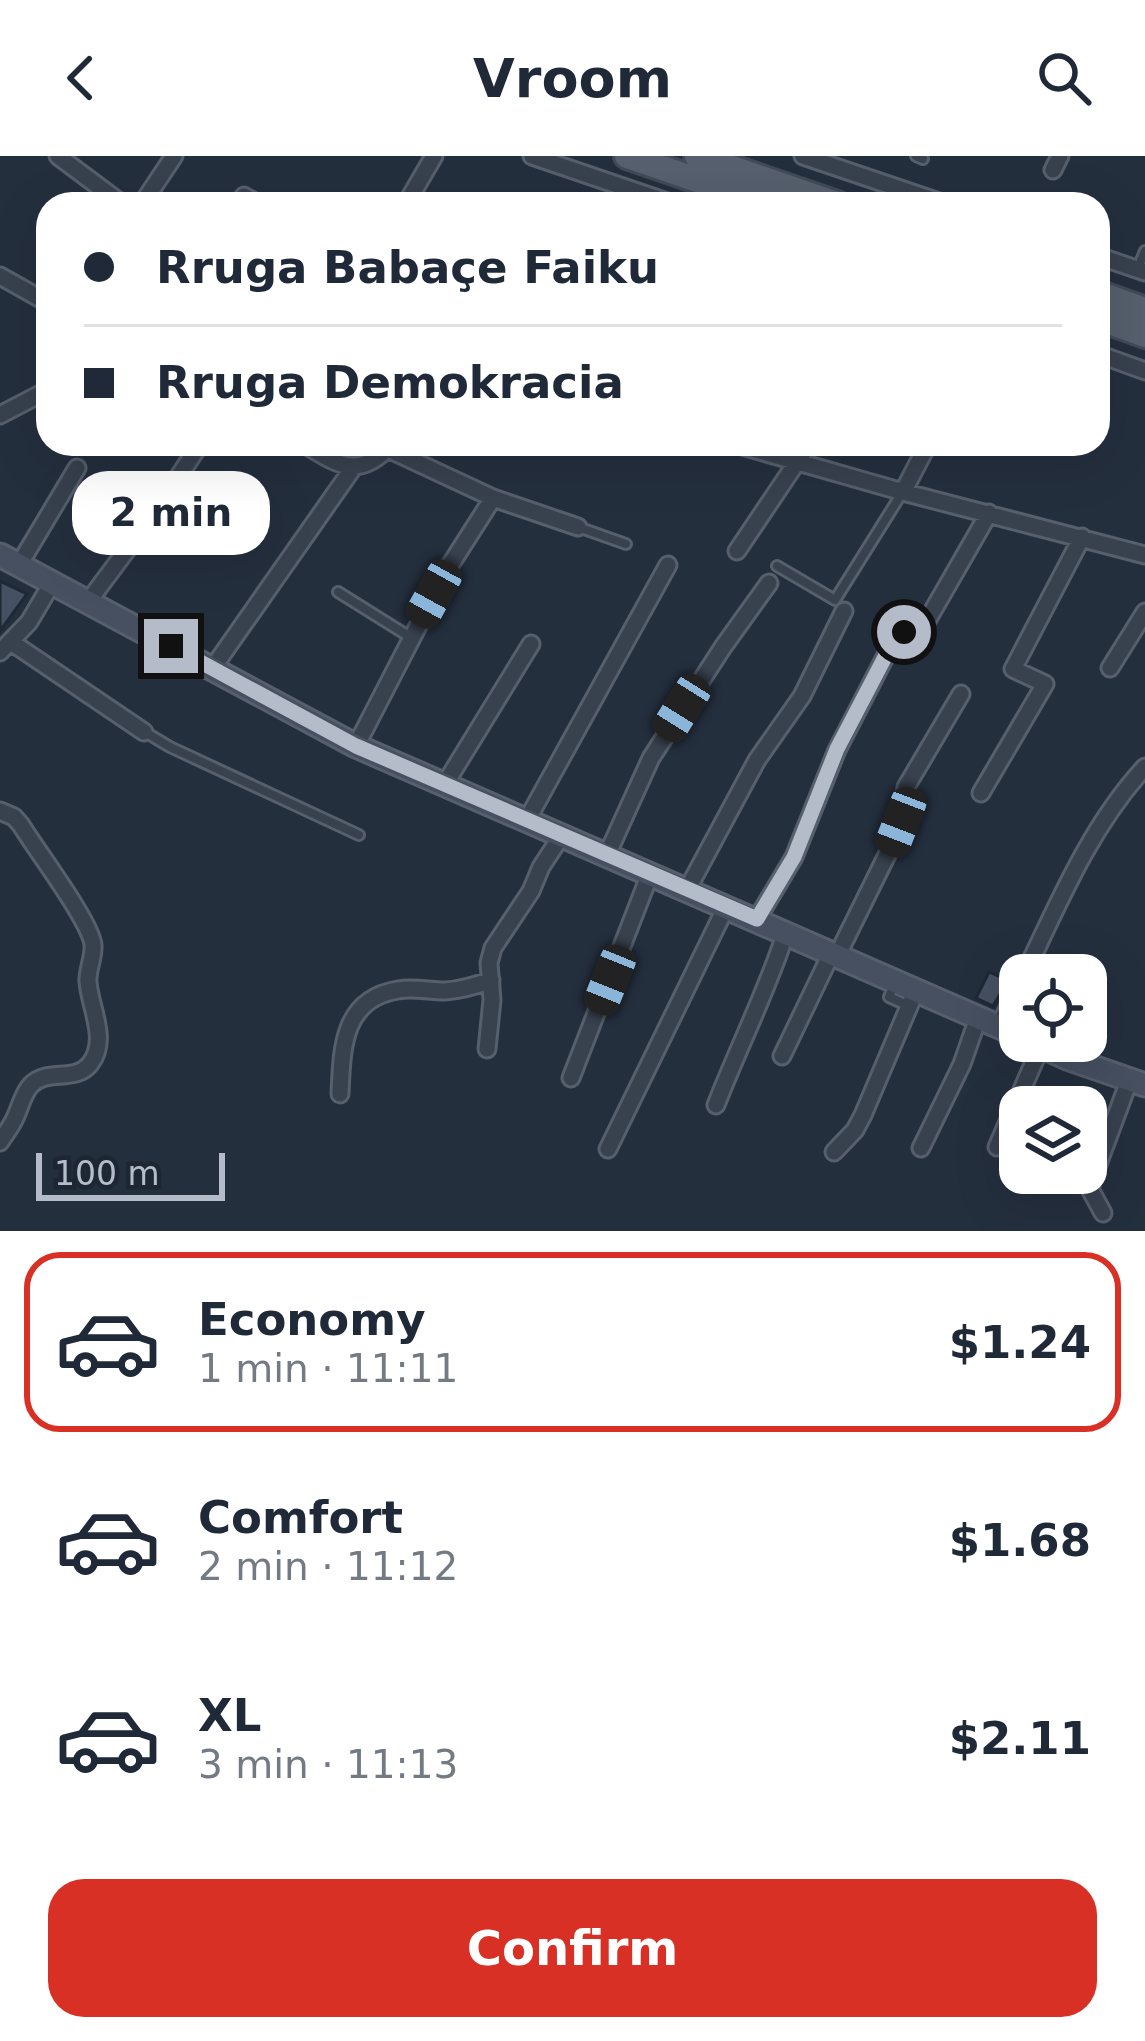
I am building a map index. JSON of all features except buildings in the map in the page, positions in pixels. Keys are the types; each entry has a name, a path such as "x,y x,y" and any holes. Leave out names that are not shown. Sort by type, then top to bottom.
{"main road":[{"path":"627,156 731,192"},
{"path":"698,156 803,192"},
{"path":"1110,297 1145,310"},
{"path":"1110,322 1145,335"},
{"path":"9,560 356,746 835,953 907,992 999,1028"},
{"path":"1084,1062 1137,1083"}],"street":[{"path":"58,156 106,192"},
{"path":"150,192 174,156"},
{"path":"413,192 434,156"},
{"path":"532,156 638,192"},
{"path":"803,156 840,162 915,192"},
{"path":"1110,260 1141,271"},
{"path":"0,276 36,296"},
{"path":"1110,358 1145,370"},
{"path":"0,415 36,396"},
{"path":"88,602 192,456"},
{"path":"327,456 353,468"},
{"path":"212,669 353,468 379,456"},
{"path":"408,456 493,498 578,527"},
{"path":"776,456 1145,555"},
{"path":"737,551 801,456"},
{"path":"903,492 922,456"},
{"path":"9,560 77,468"},
{"path":"356,746 447,570 493,498"},
{"path":"757,919 794,857 837,749 896,636 924,626 989,513"},
{"path":"981,793 1045,684 1012,669 1082,537"},
{"path":"527,820 668,565"},
{"path":"607,855 651,758 769,583"},
{"path":"52,584 29,622 5,647 144,732"},
{"path":"687,890 757,760 802,696 844,611"},
{"path":"1110,668 1145,612"},
{"path":"446,784 531,644"},
{"path":"782,1055 889,853 901,822 906,787 961,694"},
{"path":"1034,954 1083,857 1145,767"},
{"path":"0,811 21,825 88,929 94,952 88,978 98,1031 90,1064 82,1073 33,1082 0,1142"},
{"path":"487,1048 493,948 562,835"},
{"path":"571,1078 650,874"},
{"path":"608,1149 726,907"},
{"path":"716,1105 786,932"},
{"path":"340,1094 345,1034 365,1004 401,988 450,991 490,980"},
{"path":"834,1152 863,1115 907,992"},
{"path":"921,1148 962,1064 999,1043"},
{"path":"997,1147 1010,1062"},
{"path":"1103,1214 1091,1183 1137,1083"}],"lane":[{"path":"1141,271 1145,251"},
{"path":"777,566 835,600 903,492"},
{"path":"578,527 626,544"},
{"path":"338,592 410,638"},
{"path":"144,732 359,836"}],"route":[{"path":"171,646 356,746 757,919 794,857 861,701 896,636 904,632"}]}
